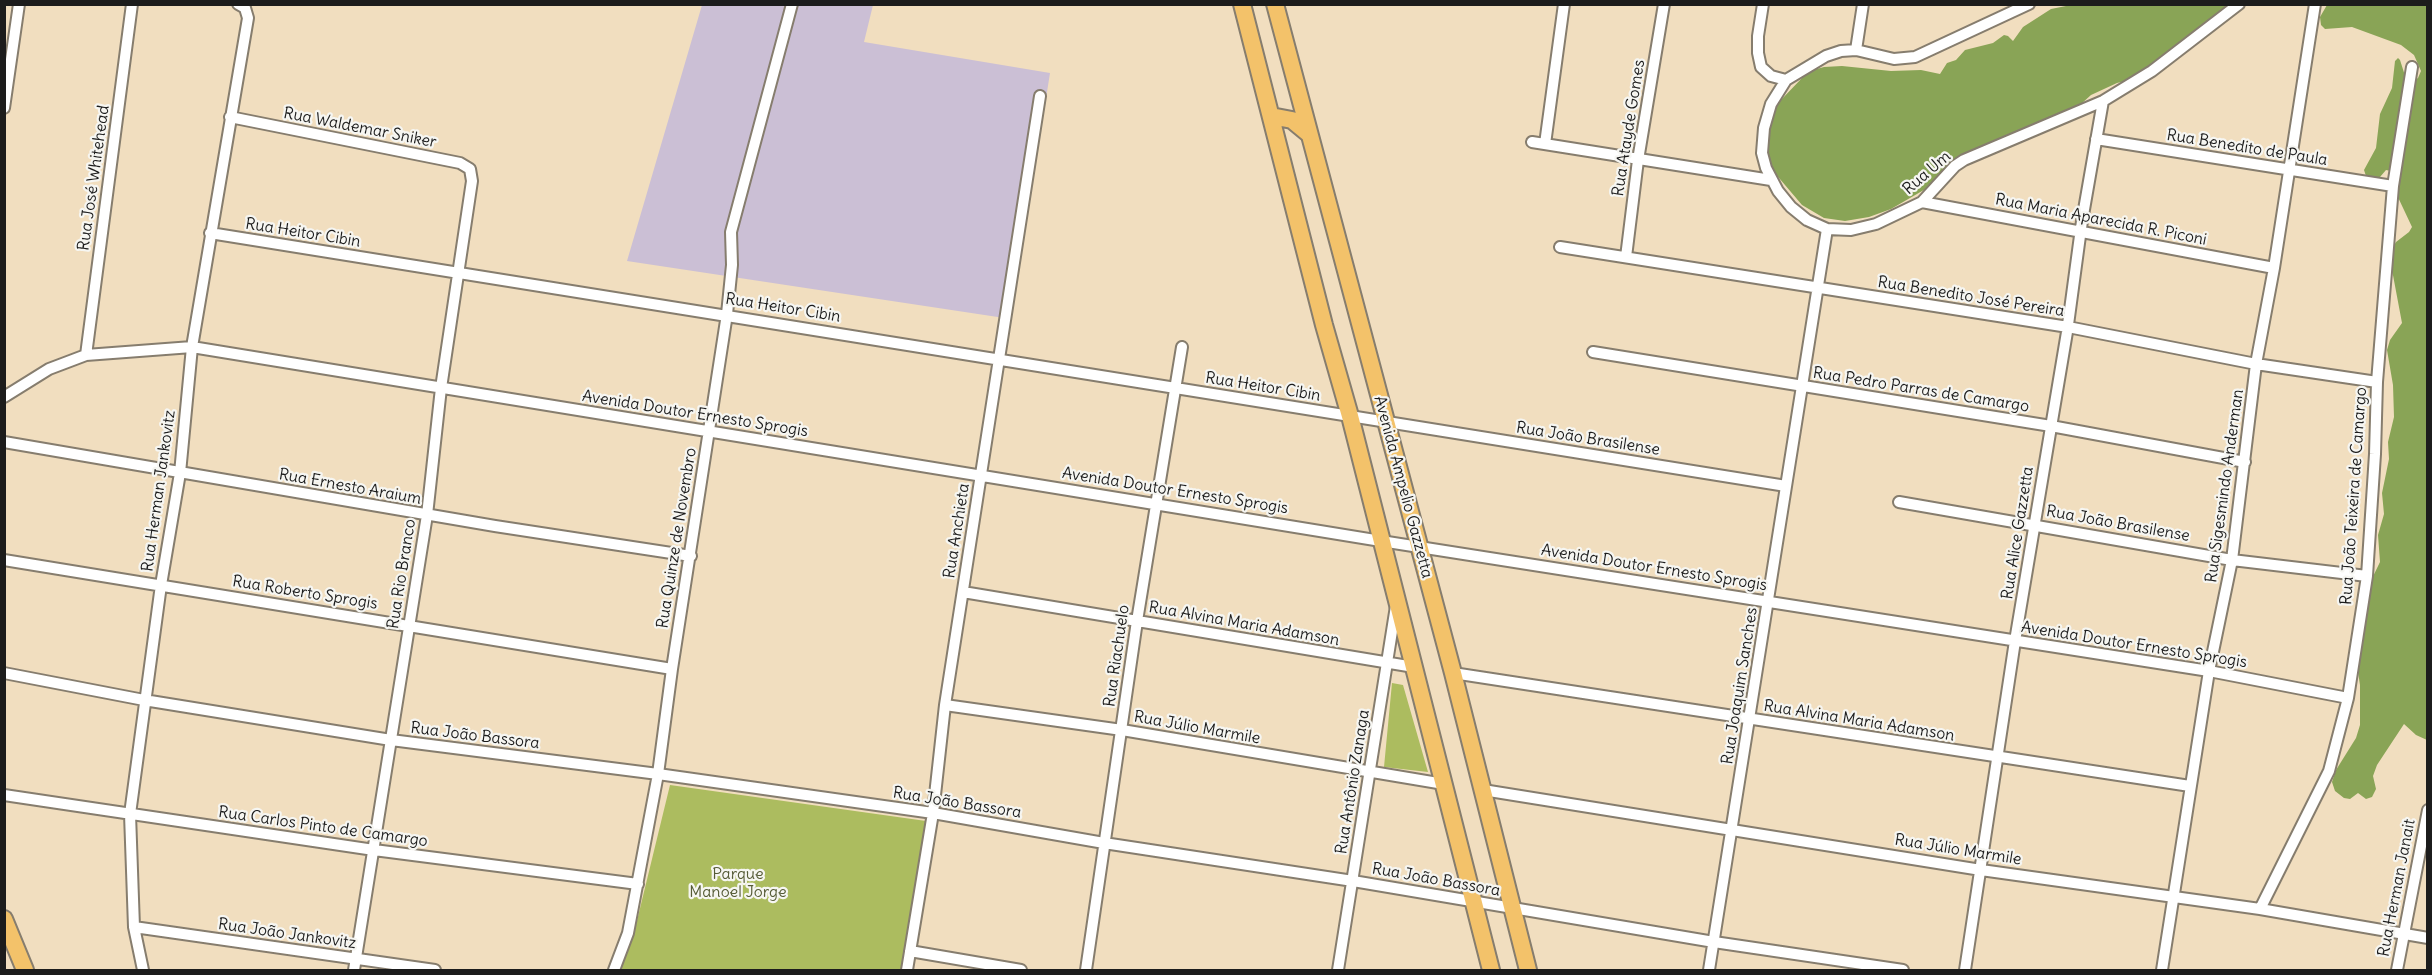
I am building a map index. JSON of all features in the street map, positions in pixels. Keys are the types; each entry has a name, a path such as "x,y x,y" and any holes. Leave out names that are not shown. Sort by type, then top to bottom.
{"main road":[{"name":"Avenida Ampelio Gazzetta","path":"1242,4 1397,598 1491,970"},
{"name":"Avenida Ampelio Gazzetta","path":"1275,4 1454,673 1528,970"},
{"path":"1271,116 1292,120 1309,135"},
{"path":"4,919 25,970"}],"street":[{"path":"4,108 19,4"},
{"name":"Rua José Whitehead","path":"86,355 132,4"},
{"name":"Rua Herman Jankovitz","path":"143,970 134,927 130,814 144,700 180,473 192,347 248,18 245,8 238,4"},
{"name":"Rua Quinze de Novembro","path":"614,970 628,933 658,774 727,314 732,265 731,232 792,4"},
{"path":"1545,144 1564,4"},
{"name":"Rua Atayde Gomes","path":"1626,257 1638,160 1664,4"},
{"path":"1763,4 1758,36 1761,67 1771,76 1786,80 1826,56 1841,51 1856,50 1894,59 1915,57 2029,4"},
{"path":"1856,50 1863,4"},
{"name":"Rua Um","path":"1786,80 1771,104 1764,128 1762,153 1771,180 1791,207 1807,220 1827,229 1851,230 1876,224 1922,202 1955,166 1964,160 2103,101 2152,71 2239,4"},
{"name":"Rua Sigesmindo Anderman","path":"2162,970 2209,671 2232,561 2256,364 2290,170 2310,5"},
{"name":"Rua João Teixeira de Camargo","path":"2260,909 2329,771 2348,698 2367,576 2377,382 2393,186 2412,67"},
{"name":"Rua Anchieta","path":"907,970 933,813 945,705 1040,96"},
{"name":"Rua Alice Gazzetta","path":"1965,970 2015,641 2036,525 2103,101"},
{"name":"Rua Waldemar Sniker","path":"230,117 460,163 470,169 472,181"},
{"name":"Rua Benedito de Paula","path":"2096,139 2393,186"},
{"path":"1532,142 1771,180"},
{"name":"Rua Rio Branco","path":"354,970 427,515 441,388 472,181"},
{"name":"Rua Maria Aparecida R. Piconi","path":"1922,202 2274,267"},
{"name":"Rua Joaquim Sanches","path":"1709,970 1827,229"},
{"name":"Rua Heitor Cibin","path":"210,233 457,274 727,314 1385,422"},
{"name":"Rua Benedito José Pereira","path":"1560,247 2067,327 2256,364 2377,382"},
{"name":"Avenida Doutor Ernesto Sprogis","path":"4,397 49,369 86,355 192,347 1382,541 2209,671 2348,698"},
{"name":"Rua Riachuelo","path":"1086,970 1137,621 1182,347"},
{"name":"Rua Pedro Parras de Camargo","path":"1593,352 2051,426 2245,462"},
{"name":"Rua João Brasilense","path":"1385,422 1786,486"},
{"name":"Rua Ernesto Araium","path":"4,442 427,515 691,556"},
{"name":"Rua João Brasilense","path":"1899,502 2232,561 2367,576"},
{"name":"Rua Roberto Sprogis","path":"4,560 672,669"},
{"name":"Rua Alvina Maria Adamson","path":"963,592 1414,667"},
{"name":"Rua Antônio Zanaga","path":"1338,970 1397,598"},
{"name":"Rua João Bassora","path":"4,673 144,700 391,740 658,774 933,813 1714,942 1903,970"},
{"name":"Rua Alvina Maria Adamson","path":"1454,673 2190,786"},
{"name":"Rua Júlio Marmile","path":"945,705 1122,730 1444,784"},
{"name":"Rua Júlio Marmile","path":"1484,790 1981,870 2260,909 2427,938"},
{"name":"Rua Carlos Pinto de Camargo","path":"4,795 374,850 638,884"},
{"name":"Rua Herman Janait","path":"2397,970 2426,830 2427,810"},
{"name":"Rua João Jankovitz","path":"134,927 435,970"},
{"path":"910,951 1022,970"}],"shaded area":[{"path":"702,5 873,5 864,42 1050,73 1011,319 627,261"}],"green space":[{"path":"2071,5 2238,5 2163,60 2146,68 2138,78 2117,83 2091,95 2060,123 1986,146 1929,187 1891,209 1869,217 1845,221 1824,218 1802,205 1768,165 1764,152 1769,121 1779,102 1813,70 1842,66 1891,71 1921,70 1940,74 1947,63 1956,60 1965,50 1993,43 2004,35 2013,41 2023,27 2051,9"},
{"path":"2327,5 2427,5 2427,740 2416,735 2404,724 2377,765 2373,776 2376,789 2372,797 2366,799 2358,793 2350,799 2344,798 2335,791 2332,782 2336,770 2356,738 2360,725 2360,685 2354,646 2363,597 2380,562 2378,535 2384,514 2382,493 2389,459 2388,442 2394,417 2393,385 2387,350 2390,340 2402,323 2389,254 2396,242 2412,227 2396,193 2391,171 2386,170 2380,177 2372,178 2366,176 2364,170 2376,148 2380,114 2392,88 2395,61 2398,58 2400,60 2408,85 2418,78 2421,71 2414,55 2401,45 2352,27 2325,29 2321,25 2320,17"},
{"path":"1392,683 1403,685 1428,772 1384,767"},
{"name":"Parque Manoel Jorge","path":"670,785 926,821 902,970 620,970 634,933"}]}
